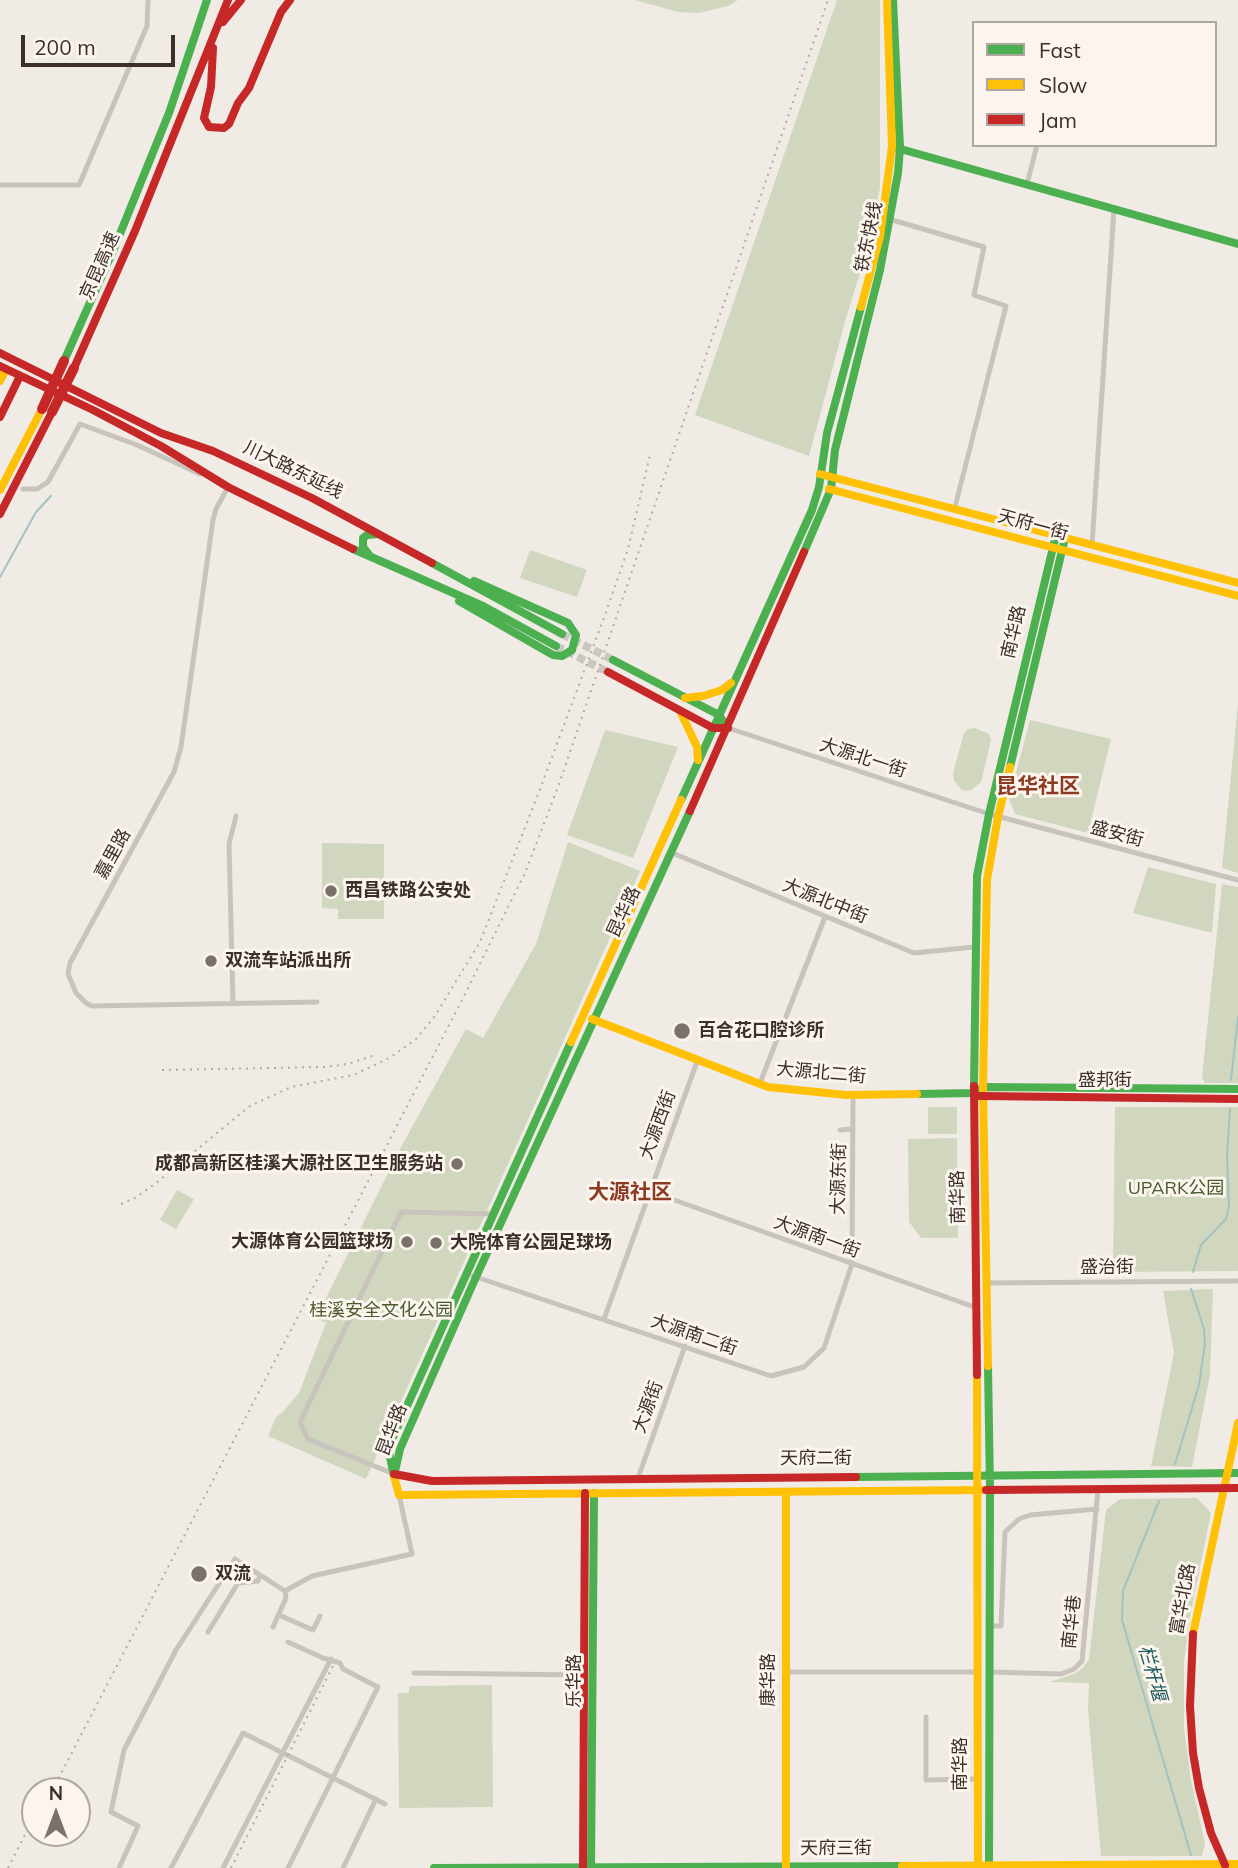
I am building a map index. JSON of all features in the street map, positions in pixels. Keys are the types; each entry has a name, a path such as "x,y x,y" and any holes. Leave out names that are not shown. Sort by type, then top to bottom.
{"main road":[{"path":"197,0 198,31"},
{"name":"京昆高速","path":"0,514 47,411 64,361 164,126 207,0"},
{"name":"京昆高速","path":"0,490 74,368 135,231 228,0"},
{"path":"219,26 241,0"},
{"path":"213,41 211,86 204,118 209,127 224,128 229,124 238,103 249,88 281,12 290,0"},
{"name":"铁东快线","path":"887,0 896,147"},
{"name":"铁东快线","path":"833,477 839,433 887,218 896,147 893,0"},
{"path":"896,147 1238,244"},
{"name":"铁东快线","path":"820,474 827,433 887,218"},
{"name":"川大路东延线","path":"0,353 161,433 213,451 312,498 562,634"},
{"path":"0,381 3,368 93,410 228,486 371,558 483,606 556,646"},
{"path":"0,417 20,376"},
{"name":"天府一街","path":"820,474 955,507 1238,583"},
{"name":"昆华路","path":"394,1474 400,1449 493,1214 812,510 820,474"},
{"name":"昆华路","path":"471,1275 594,1020 728,728 831,489 833,477"},
{"name":"天府一街","path":"819,487 1238,596"},
{"path":"371,558 363,547 363,538 372,534 381,535"},
{"name":"南华路","path":"984,1867 979,1779 984,1672 990,1626 990,1475 981,1283 980,1093 974,947 977,876 1060,536"},
{"path":"433,584 553,655 567,654 575,645 576,635 568,623 440,567"},
{"path":"613,660 719,715 728,728"},
{"path":"608,672 713,728 728,728"},
{"path":"685,698 722,690 734,680"},
{"path":"680,711 697,747 698,761"},
{"name":"南华路","path":"980,1093 987,880 993,816"},
{"name":"大源北二街","path":"583,1014 768,1087 853,1095 980,1093"},
{"name":"盛邦街","path":"980,1093 1238,1089"},
{"name":"盛邦街","path":"980,1093 1238,1099"},
{"name":"南华路","path":"981,1283 977,1308 977,1490 984,1672 984,1867"},
{"name":"富华北路","path":"1225,1866 1210,1833 1193,1753 1193,1624 1223,1488 1232,1473 1238,1423"},
{"name":"天府二街","path":"394,1474 432,1481 1232,1473"},
{"path":"394,1474 399,1495"},
{"name":"天府二街","path":"399,1495 1238,1488"},
{"name":"康华路","path":"786,1492 786,1867"},
{"name":"乐华路","path":"583,1868 589,1493"},
{"name":"乐华路","path":"588,1675 592,1868"},
{"name":"天府三街","path":"434,1868 1238,1864"}],"street":[{"path":"0,185 79,185 148,26 148,0"},
{"path":"1027,184 1036,147"},
{"path":"1092,545 1114,209"},
{"path":"887,218 984,247 974,295 1006,306 955,507"},
{"path":"23,489 37,489 48,482 80,424 137,445 228,486"},
{"name":"嘉里路","path":"228,486 213,520 181,747 174,772 69,963 68,970 76,993 92,1006 317,1002"},
{"name":"大源北一街","path":"728,728 993,816"},
{"path":"233,1003 229,844 236,816"},
{"name":"盛安街","path":"993,816 1238,880"},
{"name":"大源北中街","path":"670,852 914,953 974,947"},
{"path":"760,1083 825,917"},
{"name":"大源西街","path":"604,1319 698,1059"},
{"name":"大源东街","path":"852,1264 853,1095"},
{"path":"840,1130 853,1129"},
{"name":"大源南一街","path":"649,1191 977,1308"},
{"path":"394,1474 307,1439 300,1422 401,1212 493,1214"},
{"name":"大源南二街","path":"471,1275 771,1376 804,1367 824,1348 852,1264"},
{"name":"盛治街","path":"981,1283 1238,1281"},
{"name":"大源街","path":"638,1478 685,1346"},
{"name":"南华巷","path":"786,1672 1061,1674 1074,1669 1082,1661 1098,1489"},
{"path":"285,1591 312,1576 412,1554 399,1495"},
{"path":"990,1626 1001,1626 1004,1532 1019,1519 1030,1515 1097,1508"},
{"path":"119,1868 138,1826 111,1812 124,1750 176,1650 235,1559 285,1591 286,1598 273,1627"},
{"path":"208,1632 238,1583 258,1581 260,1575"},
{"path":"279,1615 313,1630 320,1616"},
{"path":"288,1642 323,1658 331,1658 340,1663 343,1669 378,1687 288,1868"},
{"path":"223,1868 331,1658"},
{"path":"414,1673 588,1675"},
{"path":"926,1717 926,1780 979,1779"},
{"path":"171,1868 243,1733 385,1804"},
{"path":"343,1868 376,1799"}],"green space":[{"path":"635,0 738,0 728,6 698,13 678,12"},
{"path":"837,0 880,0 880,188 866,254 809,456 695,415"},
{"path":"530,550 587,570 577,597 520,578"},
{"path":"1238,703 1238,873 1222,868"},
{"path":"1030,720 1111,739 1088,833 1015,814 1009,799"},
{"path":"975,728 989,734 991,740 981,782 970,791 962,790 954,781 953,773 964,733"},
{"path":"605,730 678,747 633,858 567,835"},
{"name":"桂溪安全文化公园","path":"568,842 640,871 366,1479 268,1436 276,1417 299,1393 326,1323 316,1318 401,1147 466,1029 483,1038 536,944"},
{"path":"322,843 384,844 384,919 338,919 338,909 322,908"},
{"path":"1148,867 1216,884 1212,933 1133,913"},
{"path":"1222,884 1238,887 1238,1083 1205,1083 1202,1077"},
{"path":"928,1107 957,1107 957,1134 928,1134"},
{"name":"UPARK公园","path":"1115,1107 1238,1107 1238,1271 1113,1272"},
{"path":"957,1138 958,1238 921,1238 909,1222 908,1139"},
{"path":"177,1190 194,1199 176,1229 160,1220"},
{"path":"1213,1289 1210,1375 1192,1467 1151,1466 1174,1353 1163,1291"},
{"path":"1197,1498 1211,1513 1189,1621 1184,1662 1184,1728 1191,1781 1205,1843 1202,1856 1101,1856 1088,1710 1089,1683 1050,1682 1074,1674 1083,1668 1089,1659 1106,1510 1120,1499"},
{"path":"492,1685 493,1807 399,1808 398,1693 409,1693 409,1686"}],"waterway":[{"path":"0,577 36,512 51,496"},
{"name":"栏杆堰","path":"1231,1080 1238,1017"},
{"name":"栏杆堰","path":"1193,1272 1201,1245 1226,1219 1229,1207 1227,1156 1230,1109"},
{"name":"栏杆堰","path":"1175,1464 1199,1385 1205,1344 1204,1329 1191,1289"},
{"name":"栏杆堰","path":"1159,1501 1123,1591 1122,1620 1191,1855"}],"tunnel":[{"path":"562,634 613,660"},
{"path":"556,646 608,672"}],"railway":[{"path":"59,1777 461,1002 525,873 558,787 828,0"},
{"path":"121,1204 156,1183 250,1106 291,1087 353,1075 373,1066 416,1039 435,1016 480,942 539,792 628,549 650,455"},
{"path":"162,1070 324,1067 348,1064 375,1055"},
{"path":"231,1868 334,1664"},
{"path":"8,1868 21,1842"}],"traffic: fast":[{"path":"64,361 113,251 169,113 207,0"},
{"path":"804,552 831,489 835,450 880,270 898,173 900,148 893,0"},
{"path":"897,148 1238,244"},
{"path":"681,800 812,510 819,487 827,433 861,307"},
{"path":"370,556 363,547 363,538 378,534"},
{"path":"974,1086 977,876 989,814 1056,535"},
{"path":"1010,767 1065,538"},
{"path":"353,549 483,606 556,646"},
{"path":"432,563 562,634"},
{"path":"459,601 553,655 562,656 572,650 576,635 568,623 474,581"},
{"path":"613,660 719,715 728,728"},
{"path":"395,1471 400,1449 476,1277 690,811"},
{"path":"394,1476 388,1448 571,1042"},
{"path":"917,1094 974,1093 983,1087 1238,1089"},
{"path":"988,1366 989,1868"},
{"path":"856,1477 1238,1473"},
{"path":"591,1868 594,1493"},
{"path":"434,1868 902,1866"}],"traffic: slow":[{"path":"861,307 880,237 892,146 887,0"},
{"path":"0,381 6,369"},
{"path":"0,490 42,409"},
{"path":"820,474 1238,583"},
{"path":"829,489 1238,596"},
{"path":"685,698 722,690 731,683"},
{"path":"681,713 697,747 698,760"},
{"path":"988,1366 983,1087 987,880 1010,767"},
{"path":"571,1042 681,800"},
{"path":"592,1019 768,1087 846,1095 917,1094"},
{"path":"977,1375 978,1868"},
{"path":"1193,1634 1238,1423"},
{"path":"394,1476 399,1495 986,1490"},
{"path":"786,1492 786,1868"},
{"path":"902,1866 1238,1864"}],"traffic: jam":[{"path":"74,368 135,231 228,0"},
{"path":"223,22 241,0"},
{"path":"213,48 211,87 204,118 209,127 224,128 229,124 238,103 249,88 281,12 290,0"},
{"path":"0,353 161,433 213,451 312,498 432,563"},
{"path":"42,409 64,361"},
{"path":"0,366 93,410 161,446 228,487 353,549"},
{"path":"52,412 74,368"},
{"path":"0,417 20,376"},
{"path":"0,514 52,412"},
{"path":"690,811 804,552"},
{"path":"608,672 713,728 728,728"},
{"path":"974,1086 977,1375"},
{"path":"980,1096 1238,1099"},
{"path":"394,1474 432,1481 856,1477"},
{"path":"986,1490 1238,1488"},
{"path":"583,1868 585,1493"},
{"path":"1193,1634 1190,1706 1193,1753 1211,1833 1225,1865"}],"place":[{"name":"西昌铁路公安处","path":"331,891"},
{"name":"双流车站派出所","path":"211,961"},
{"name":"百合花口腔诊所","path":"682,1031"},
{"name":"成都高新区桂溪大源社区卫生服务站","path":"457,1164"},
{"name":"大源体育公园篮球场","path":"407,1242"},
{"name":"大院体育公园足球场","path":"436,1243"},
{"name":"双流","path":"199,1574"}],"district":[{"name":"昆华社区","path":"1038,787"},
{"name":"大源社区","path":"630,1193"}]}
